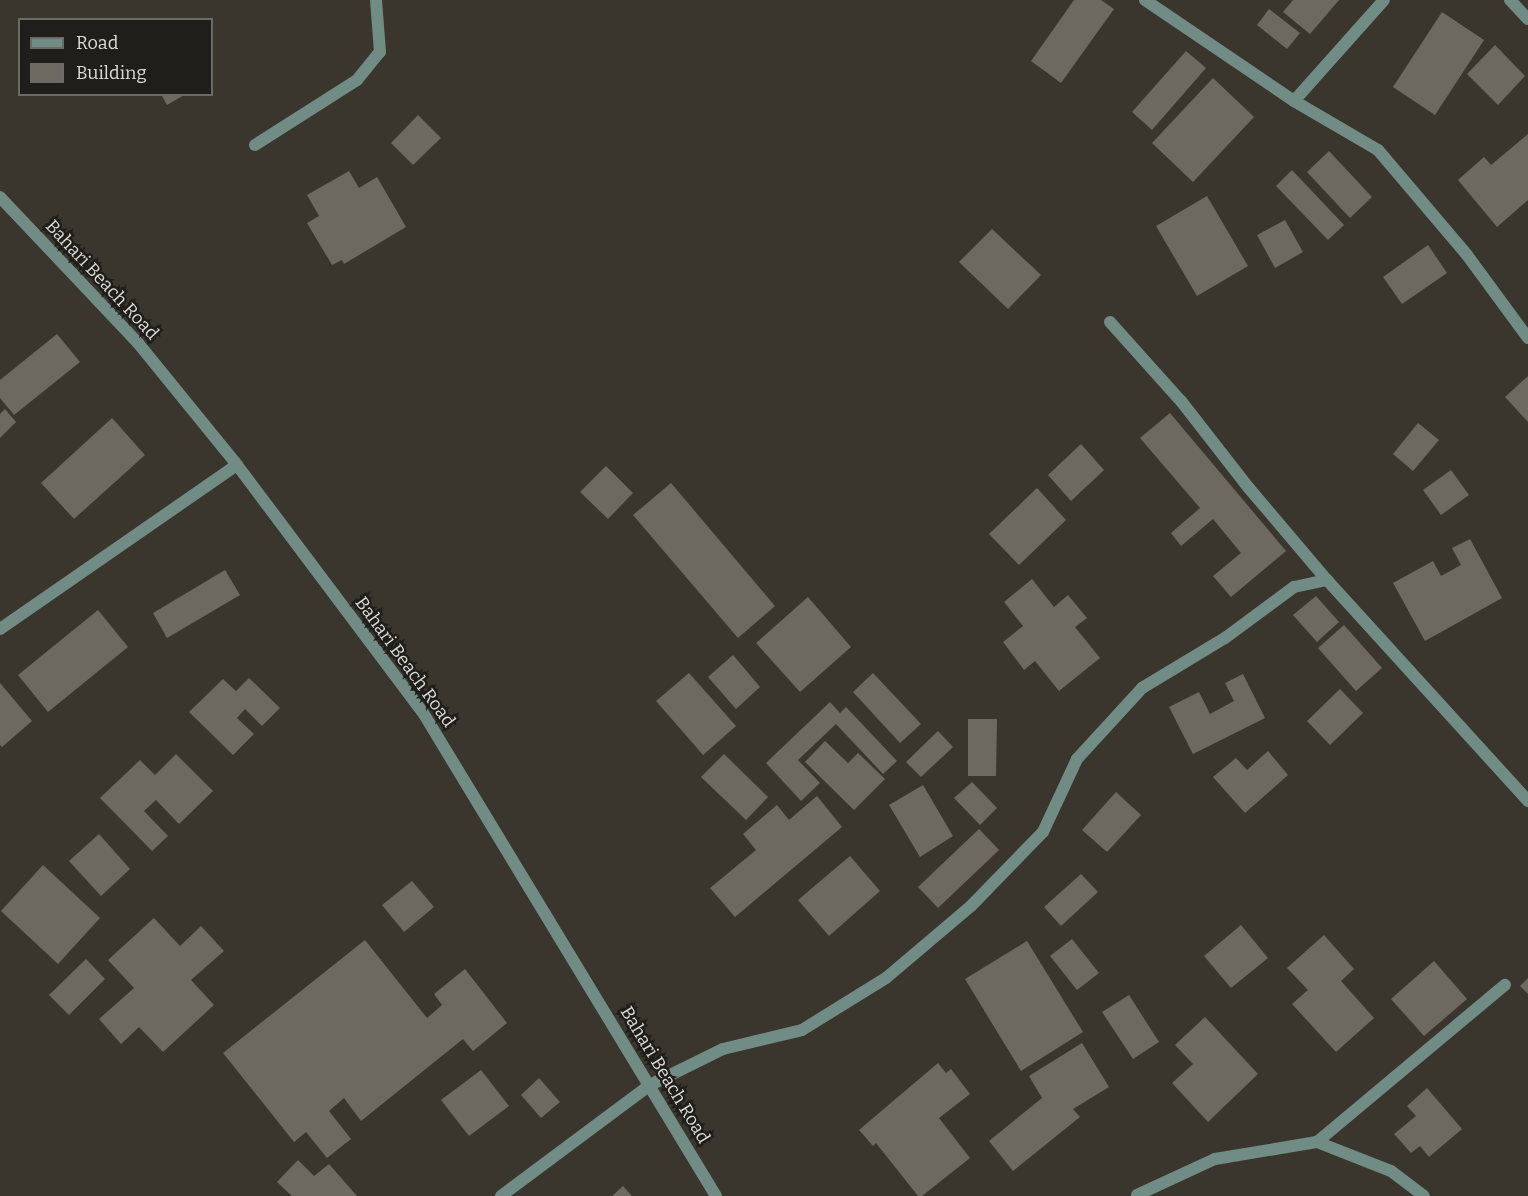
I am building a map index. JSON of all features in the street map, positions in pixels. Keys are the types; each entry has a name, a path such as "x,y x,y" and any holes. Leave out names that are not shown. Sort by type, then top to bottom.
{"street":[{"path":"255,145 357,80 380,52 376,0"},
{"path":"1145,0 1294,101 1378,150 1467,255 1528,338"},
{"path":"1294,101 1384,0"},
{"path":"1510,0 1528,19"},
{"name":"Bahari Beach Road","path":"0,196 138,343 237,465 422,711 716,1196"},
{"path":"1110,322 1181,401 1248,487 1327,580 1528,801"},
{"path":"0,629 237,465"},
{"path":"501,1196 650,1085 723,1049 802,1030 886,978 971,906 1043,832 1077,759 1142,688 1225,638 1294,587 1327,580"},
{"path":"1137,1195 1215,1160 1317,1142 1505,985"},
{"path":"1317,1142 1391,1171 1424,1196"}],"building":[{"path":"1074,0 1101,0 1114,9 1061,83 1031,61"},
{"path":"1293,0 1339,0 1310,34 1283,12"},
{"path":"1269,9 1300,33 1287,49 1257,25"},
{"path":"1442,12 1484,40 1435,115 1393,87"},
{"path":"1495,45 1525,76 1498,105 1467,74"},
{"path":"1186,51 1206,68 1152,130 1132,112"},
{"path":"1213,78 1254,117 1193,182 1152,143"},
{"path":"162,96 183,96 167,105"},
{"path":"418,115 441,138 413,165 391,143"},
{"path":"1528,134 1528,200 1497,227 1458,180 1484,157 1491,165"},
{"path":"1329,151 1372,197 1350,218 1307,172"},
{"path":"1292,170 1344,225 1328,240 1276,186"},
{"path":"349,171 359,188 377,177 406,227 344,264 342,260 332,265 307,223 319,216 307,195"},
{"path":"1207,196 1248,266 1197,296 1156,226"},
{"path":"1285,220 1303,252 1275,268 1257,235"},
{"path":"992,229 1041,275 1008,309 959,262"},
{"path":"1428,245 1447,273 1402,304 1383,277"},
{"path":"57,334 80,362 14,415 0,398 0,380"},
{"path":"1528,376 1528,422 1505,397"},
{"path":"5,409 16,422 0,438 0,414"},
{"path":"1170,413 1286,551 1231,597 1213,576 1241,553 1213,519 1181,546 1171,533 1200,508 1140,438"},
{"path":"112,418 145,455 74,519 41,483"},
{"path":"1418,423 1439,440 1413,471 1393,454"},
{"path":"1081,444 1104,470 1071,501 1048,475"},
{"path":"606,466 633,493 608,519 580,492"},
{"path":"1451,470 1469,495 1441,515 1423,490"},
{"path":"671,483 775,606 738,638 633,515"},
{"path":"1037,488 1066,520 1019,565 989,534"},
{"path":"1470,539 1502,598 1425,641 1393,583 1433,561 1441,576 1461,565 1452,548"},
{"path":"225,570 240,595 167,638 153,613"},
{"path":"1032,579 1054,607 1068,595 1087,618 1075,627 1100,658 1059,691 1035,661 1024,670 1003,642 1023,626 1004,602"},
{"path":"1316,596 1339,622 1317,642 1293,615"},
{"path":"808,597 851,647 800,692 756,643"},
{"path":"98,610 128,647 48,712 18,675"},
{"path":"1344,625 1382,668 1356,691 1318,648"},
{"path":"733,655 760,687 736,709 708,677"},
{"path":"689,673 736,726 703,755 656,701"},
{"path":"873,673 921,724 900,743 853,692"},
{"path":"1243,674 1265,718 1193,754 1169,707 1199,692 1210,714 1234,701 1225,683"},
{"path":"249,678 280,708 262,726 245,709 237,718 254,734 233,755 189,712 223,679 236,691"},
{"path":"0,683 32,721 2,747 0,745"},
{"path":"1340,689 1363,713 1330,745 1307,721"},
{"path":"830,702 840,713 846,707 897,761 883,774 836,724 798,760 820,783 801,801 766,763"},
{"path":"968,719 997,719 996,776 968,776"},
{"path":"938,731 953,747 921,777 906,762"},
{"path":"825,741 848,763 858,753 885,779 854,810 805,762"},
{"path":"1268,751 1288,775 1245,813 1213,777 1236,758 1247,770"},
{"path":"176,754 213,791 179,824 156,800 144,811 168,836 152,851 100,798 140,760 155,775"},
{"path":"724,754 768,797 746,820 701,777"},
{"path":"972,782 997,808 980,825 954,798"},
{"path":"923,785 953,836 920,857 889,805"},
{"path":"1116,792 1141,815 1107,852 1082,830"},
{"path":"817,796 842,827 735,917 710,888 756,850 743,834 777,805 789,820"},
{"path":"979,829 999,850 938,908 918,887"},
{"path":"99,834 130,869 101,896 69,861"},
{"path":"850,856 880,891 829,936 798,900"},
{"path":"43,865 100,918 58,964 1,911"},
{"path":"1081,874 1098,892 1061,926 1044,907"},
{"path":"412,881 434,907 404,932 382,905"},
{"path":"154,918 180,946 201,926 224,951 191,980 214,1005 163,1052 139,1027 121,1044 99,1019 134,988 108,960"},
{"path":"1241,925 1268,958 1231,988 1204,956"},
{"path":"1324,935 1354,969 1341,981 1374,1018 1336,1052 1292,1004 1308,990 1287,968"},
{"path":"1072,939 1099,973 1077,990 1050,956"},
{"path":"365,940 427,1018 442,1005 434,994 465,969 507,1023 473,1051 463,1039 361,1121 344,1098 329,1111 351,1139 327,1158 306,1132 294,1142 223,1053"},
{"path":"1027,941 1083,1032 1021,1071 965,979"},
{"path":"86,959 105,979 69,1015 49,995"},
{"path":"1434,961 1467,999 1424,1036 1391,999"},
{"path":"1528,978 1528,994 1520,986"},
{"path":"1129,995 1159,1042 1133,1059 1102,1012"},
{"path":"1205,1017 1258,1074 1208,1122 1172,1083 1193,1064 1175,1045"},
{"path":"1082,1043 1109,1087 1073,1109 1080,1117 1013,1171 989,1141 1042,1098 1029,1076"},
{"path":"938,1063 946,1073 951,1069 970,1094 939,1118 970,1158 922,1196 918,1196 876,1143 873,1146 859,1130"},
{"path":"481,1070 509,1106 469,1136 441,1100"},
{"path":"539,1078 560,1102 541,1118 521,1095"},
{"path":"1427,1088 1462,1129 1429,1157 1420,1146 1411,1153 1394,1134 1416,1116 1407,1106"},
{"path":"298,1160 314,1176 329,1164 357,1196 292,1196 277,1182"},
{"path":"623,1186 632,1196 612,1196"}]}
